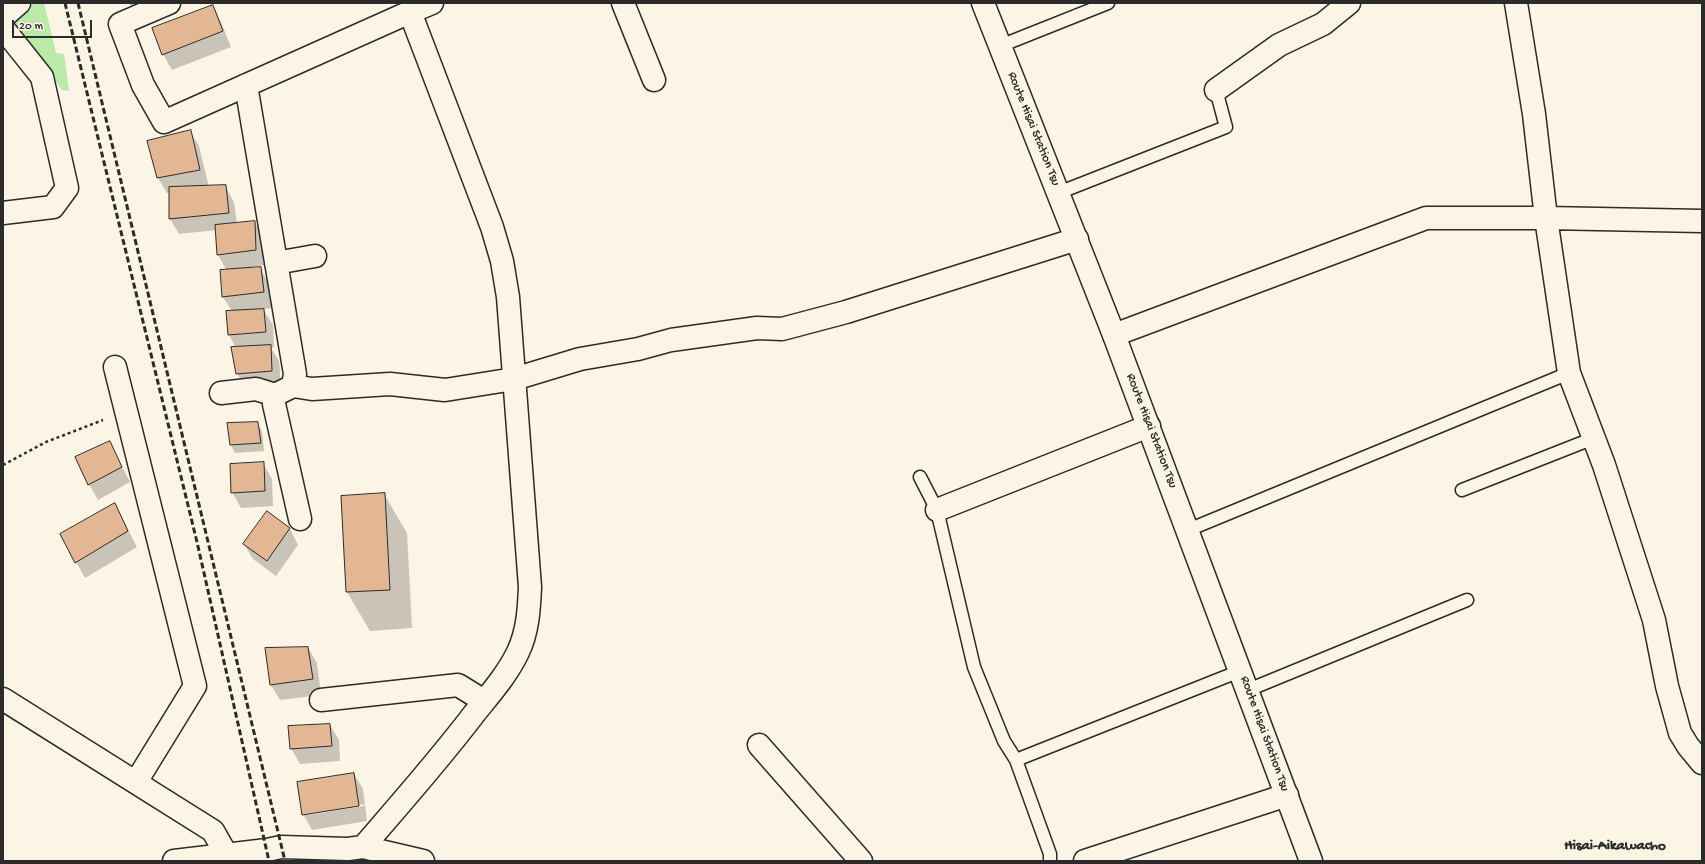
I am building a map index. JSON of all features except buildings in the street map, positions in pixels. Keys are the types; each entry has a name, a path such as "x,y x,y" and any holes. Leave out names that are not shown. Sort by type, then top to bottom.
{"street":[{"path":"3,17 19,3"},
{"path":"169,3 120,24 143,85 164,122 432,3"},
{"path":"623,3 654,80"},
{"name":"Route Hisai Station Tsu","path":"983,3 1114,335 1312,861"},
{"path":"1216,90 1279,45 1323,24 1349,3"},
{"path":"1516,3 1534,114 1546,218 1569,373 1604,465 1654,620 1667,686 1680,733 1688,746 1702,763"},
{"path":"363,847 439,760 509,669 525,632 529,611 530,586 508,297 502,261 492,227 410,12"},
{"path":"3,28 42,76 66,188 53,207 3,213"},
{"path":"246,85 295,374 274,404 300,519"},
{"path":"1114,335 1426,218 1546,218 1702,222"},
{"path":"221,393 256,389 284,390 390,384 445,390 514,379 580,359 638,349 671,340 757,328 782,329 846,312 1077,239"},
{"path":"276,263 316,256"},
{"path":"115,367 194,686 136,782"},
{"path":"937,510 1148,426"},
{"path":"321,700 458,685 484,701"},
{"path":"3,699 213,831 229,858"},
{"path":"759,745 861,861"},
{"path":"1085,861 1286,795"},
{"path":"174,861 229,858 281,847 314,854 363,847 423,861"}],"lane":[{"path":"1000,46 1108,3"},
{"path":"1058,193 1226,127 1216,90"},
{"path":"1188,530 1569,373"},
{"path":"1462,490 1594,438"},
{"path":"920,477 937,510 974,668 1004,741 1016,760 1050,854 1050,861"},
{"path":"1016,760 1467,600"}],"path":[{"path":"3,465 46,442 126,411"}],"green space":[{"path":"33,3 44,3 56,53 64,54 69,91 62,90 10,21"}],"railway":[{"path":"65,3 197,542 269,861"},
{"path":"78,3 285,861"}],"district":[{"name":"Hisai-Aikawacho","path":"1615,847"}]}
